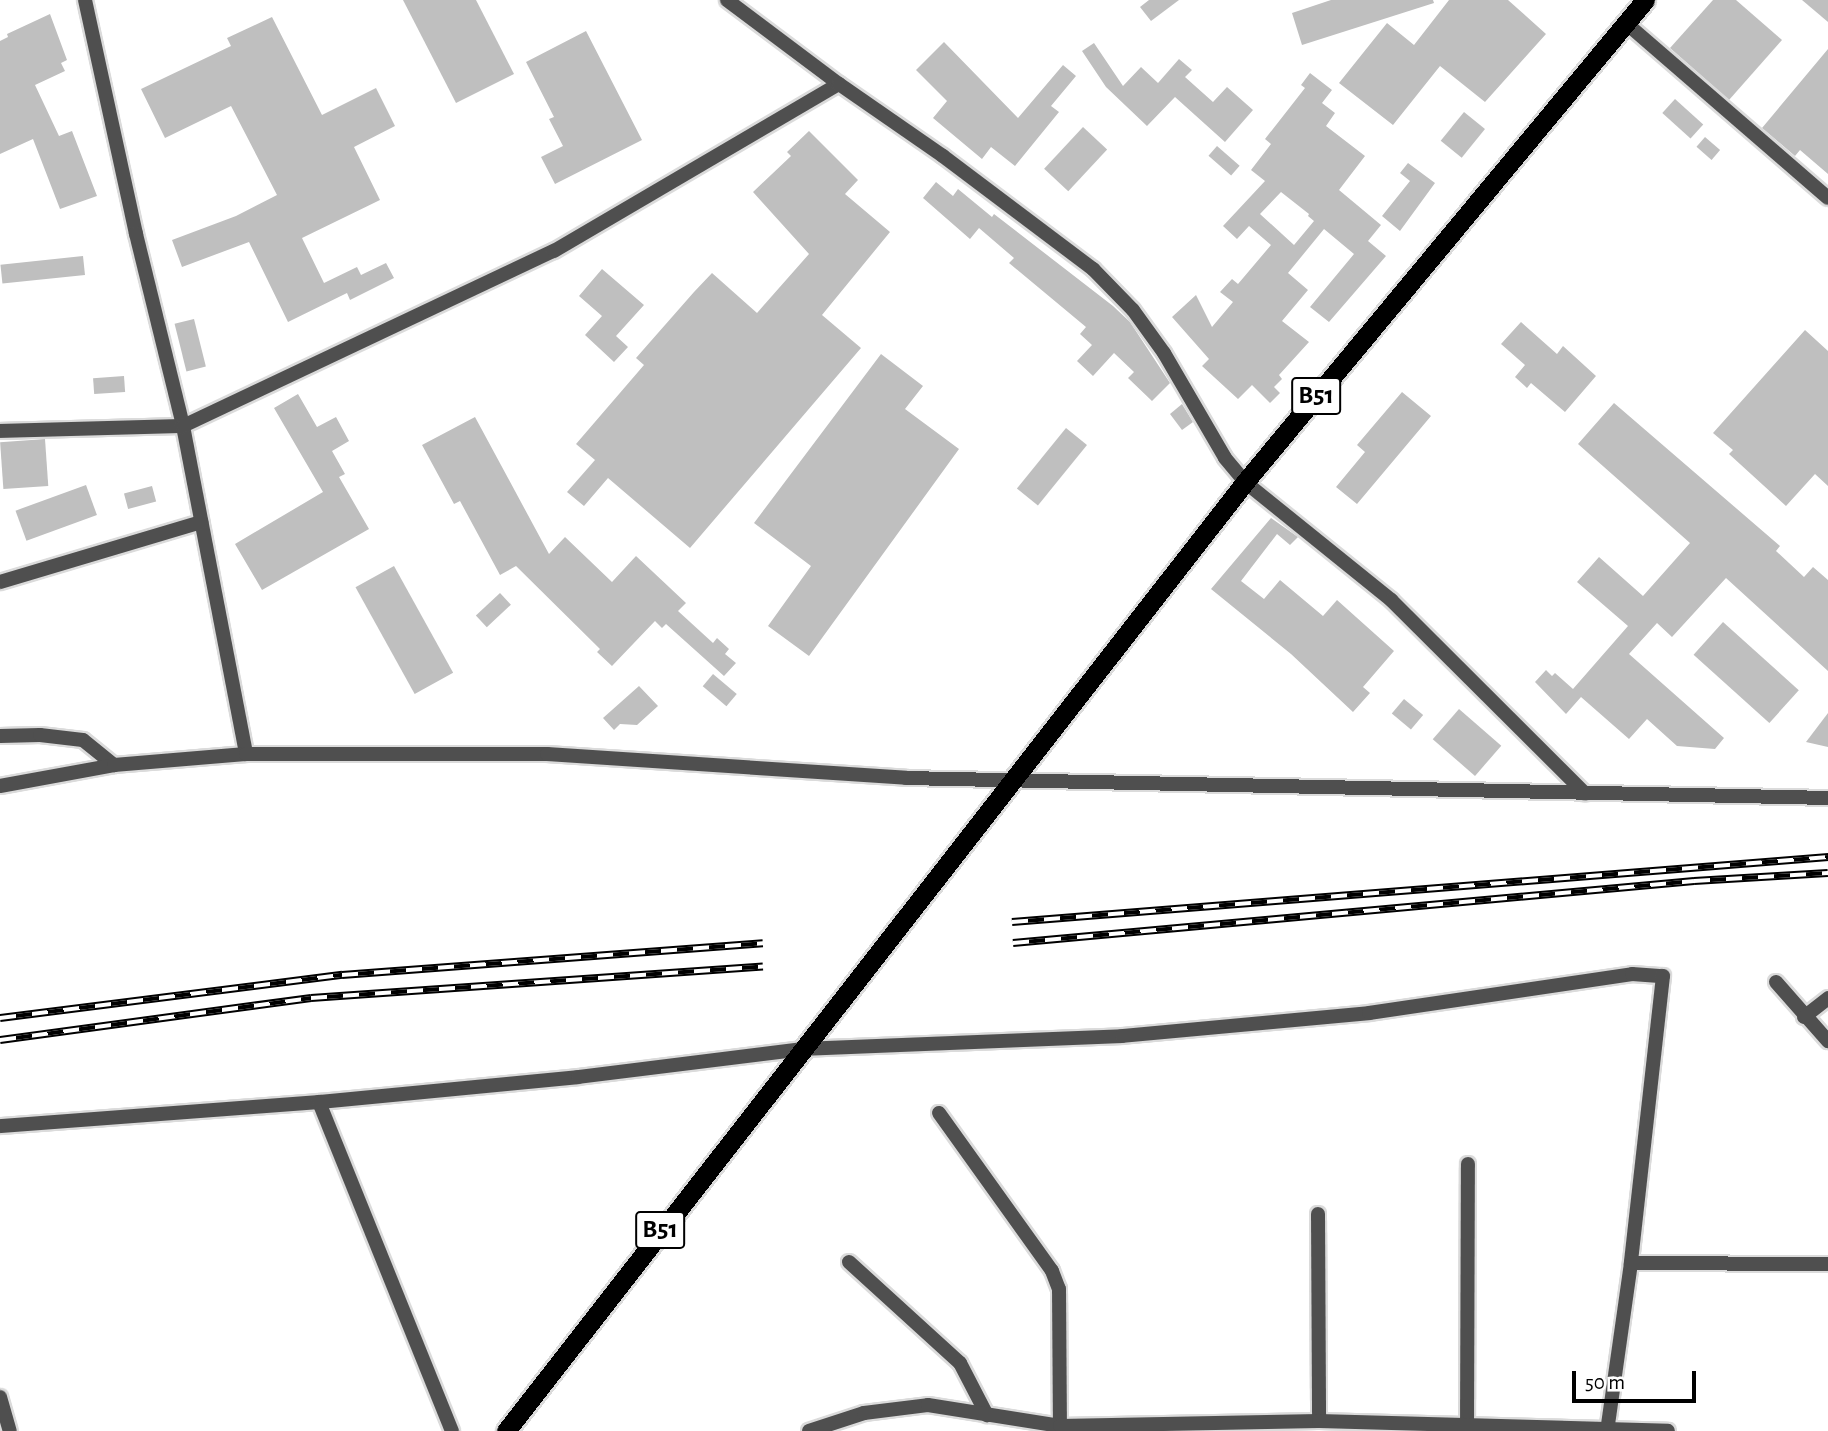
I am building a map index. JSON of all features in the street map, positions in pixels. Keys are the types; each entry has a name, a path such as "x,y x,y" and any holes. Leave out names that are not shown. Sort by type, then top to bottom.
{"highway":[{"name":"B51","path":"506,1431 1245,482 1645,0"}],"street":[{"path":"85,0 136,234 183,426 246,754"},
{"path":"727,0 839,84 943,156 1093,269 1133,310 1164,353 1224,458 1245,482 1391,600 1585,793"},
{"path":"1626,23 1828,198"},
{"path":"0,431 183,426 554,251 839,84"},
{"path":"0,582 201,522"},
{"path":"0,736 40,735 83,740 114,765"},
{"path":"0,786 114,765 246,754 547,754 906,778 1013,778 1828,798"},
{"path":"0,1126 319,1102 590,1075 802,1049 1122,1036 1369,1013 1632,974 1663,976 1631,1263 1607,1430"},
{"path":"1776,982 1804,1017 1828,1041"},
{"path":"1804,1017 1828,998"},
{"path":"319,1102 452,1431"},
{"path":"939,1113 1052,1271 1059,1289 1060,1429"},
{"path":"1467,1427 1468,1164"},
{"path":"1318,1213 1319,1422"},
{"path":"849,1262 960,1363 987,1415"},
{"path":"1631,1263 1828,1264"},
{"path":"0,1397 10,1431"},
{"path":"809,1431 864,1413 928,1405 1060,1429 1319,1422 1668,1431"}],"building":[{"path":"403,0 476,0 514,74 456,103"},
{"path":"1149,0 1179,0 1151,21 1140,7"},
{"path":"1331,0 1433,0 1434,3 1302,45 1292,13"},
{"path":"1449,0 1508,0 1546,34 1485,102 1440,66 1393,125 1339,83 1387,23 1414,45"},
{"path":"1713,0 1736,0 1782,40 1729,100 1670,48"},
{"path":"1802,0 1828,0 1828,22"},
{"path":"50,14 67,60 61,63 65,71 35,85 59,136 72,131 97,196 60,209 33,139 0,154 0,41 8,37 7,34"},
{"path":"272,17 322,115 376,88 395,126 354,147 380,200 302,238 324,283 357,267 361,275 386,263 394,278 350,300 347,293 288,322 249,242 182,267 172,240 236,216 277,195 231,106 165,138 141,89 231,46 227,38"},
{"path":"586,31 642,140 555,184 541,157 563,146 549,119 554,117 526,62"},
{"path":"944,42 1018,118 1063,65 1076,76 1051,106 1059,112 1015,166 991,147 982,159 933,118 947,101 916,70"},
{"path":"1094,43 1123,86 1141,67 1158,83 1179,59 1192,70 1185,77 1213,102 1227,87 1253,110 1225,142 1175,97 1147,126 1106,87 1082,51"},
{"path":"1828,49 1828,174 1800,150 1795,156 1762,128"},
{"path":"1310,73 1332,90 1322,103 1335,113 1326,126 1365,156 1339,190 1381,225 1368,241 1386,256 1329,322 1310,307 1354,254 1324,229 1288,273 1308,290 1282,321 1309,342 1279,375 1282,379 1274,387 1280,393 1270,403 1252,385 1238,399 1202,366 1209,359 1172,317 1196,295 1212,327 1233,302 1220,292 1232,279 1238,284 1271,245 1249,226 1237,239 1223,226 1265,181 1251,170 1271,144 1265,139 1305,88 1301,85","holes":["1281,192 1314,221 1294,245 1260,214"]},
{"path":"1675,99 1703,124 1691,139 1662,113"},
{"path":"1464,112 1485,129 1462,158 1441,141"},
{"path":"1083,127 1107,150 1068,191 1044,169"},
{"path":"809,131 858,180 845,194 890,232 822,315 861,348 690,548 608,478 584,506 567,492 595,460 576,444 644,365 636,358 694,292 712,273 757,313 809,254 753,192 791,156 787,152"},
{"path":"1705,137 1720,150 1712,160 1696,147"},
{"path":"1217,146 1240,166 1231,175 1208,156"},
{"path":"1408,163 1435,183 1400,231 1382,216 1410,181 1400,173"},
{"path":"936,182 953,196 958,189 992,217 994,214 1113,306 1130,322 1170,383 1152,401 1128,378 1134,372 1114,353 1093,376 1077,361 1092,345 1080,334 1086,327 1009,263 1014,258 979,228 970,239 923,198"},
{"path":"83,256 85,275 2,284 0,265"},
{"path":"602,269 644,305 616,336 628,347 614,362 585,335 602,316 579,296"},
{"path":"194,319 206,367 186,371 175,324"},
{"path":"1521,322 1557,354 1563,346 1596,376 1565,412 1531,383 1527,388 1515,377 1525,365 1501,344"},
{"path":"1805,330 1828,351 1828,486 1815,474 1786,506 1729,454 1733,450 1713,433"},
{"path":"881,354 923,386 905,409 959,449 809,656 768,626 811,566 754,523"},
{"path":"124,376 125,392 94,394 93,378"},
{"path":"1402,392 1431,416 1357,504 1336,487 1365,452 1357,445"},
{"path":"298,394 317,427 336,417 349,441 332,451 345,474 339,477 369,529 262,590 235,544 323,492 274,408"},
{"path":"1614,403 1780,546 1776,551 1804,577 1813,567 1828,580 1828,671 1726,578 1672,637 1657,623 1629,654 1724,738 1715,749 1677,746 1647,719 1629,739 1581,697 1566,714 1535,682 1546,670 1552,676 1555,673 1573,689 1628,626 1577,582 1599,557 1643,596 1690,543 1578,444"},
{"path":"1182,404 1193,422 1182,430 1170,414"},
{"path":"475,417 549,554 565,537 612,582 636,556 686,603 678,611 713,643 717,638 729,649 725,654 736,663 724,676 666,624 662,628 655,621 612,666 597,652 600,649 516,566 500,575 460,501 454,504 422,445"},
{"path":"1066,428 1087,445 1038,506 1017,489"},
{"path":"45,439 48,486 3,489 0,442"},
{"path":"86,485 97,515 26,541 16,511"},
{"path":"152,486 156,501 128,509 124,494"},
{"path":"1271,518 1298,537 1290,545 1277,534 1241,581 1264,599 1280,580 1323,616 1337,600 1394,651 1363,687 1370,693 1353,712 1291,654 1211,589"},
{"path":"394,566 453,673 415,694 356,587"},
{"path":"500,593 511,605 487,627 476,616"},
{"path":"1723,622 1799,690 1769,723 1694,655"},
{"path":"713,674 737,694 726,706 703,686"},
{"path":"639,686 658,706 637,725 620,724 614,730 603,718"},
{"path":"1404,699 1423,715 1411,730 1392,714"},
{"path":"1459,709 1501,746 1475,776 1433,739"},
{"path":"1828,713 1828,747 1806,742"}],"railway":[{"path":"1012,922 1828,857"},
{"path":"1013,943 1694,881 1828,873"},
{"path":"0,1018 342,975 763,943"},
{"path":"0,1040 311,998 763,966"}]}
